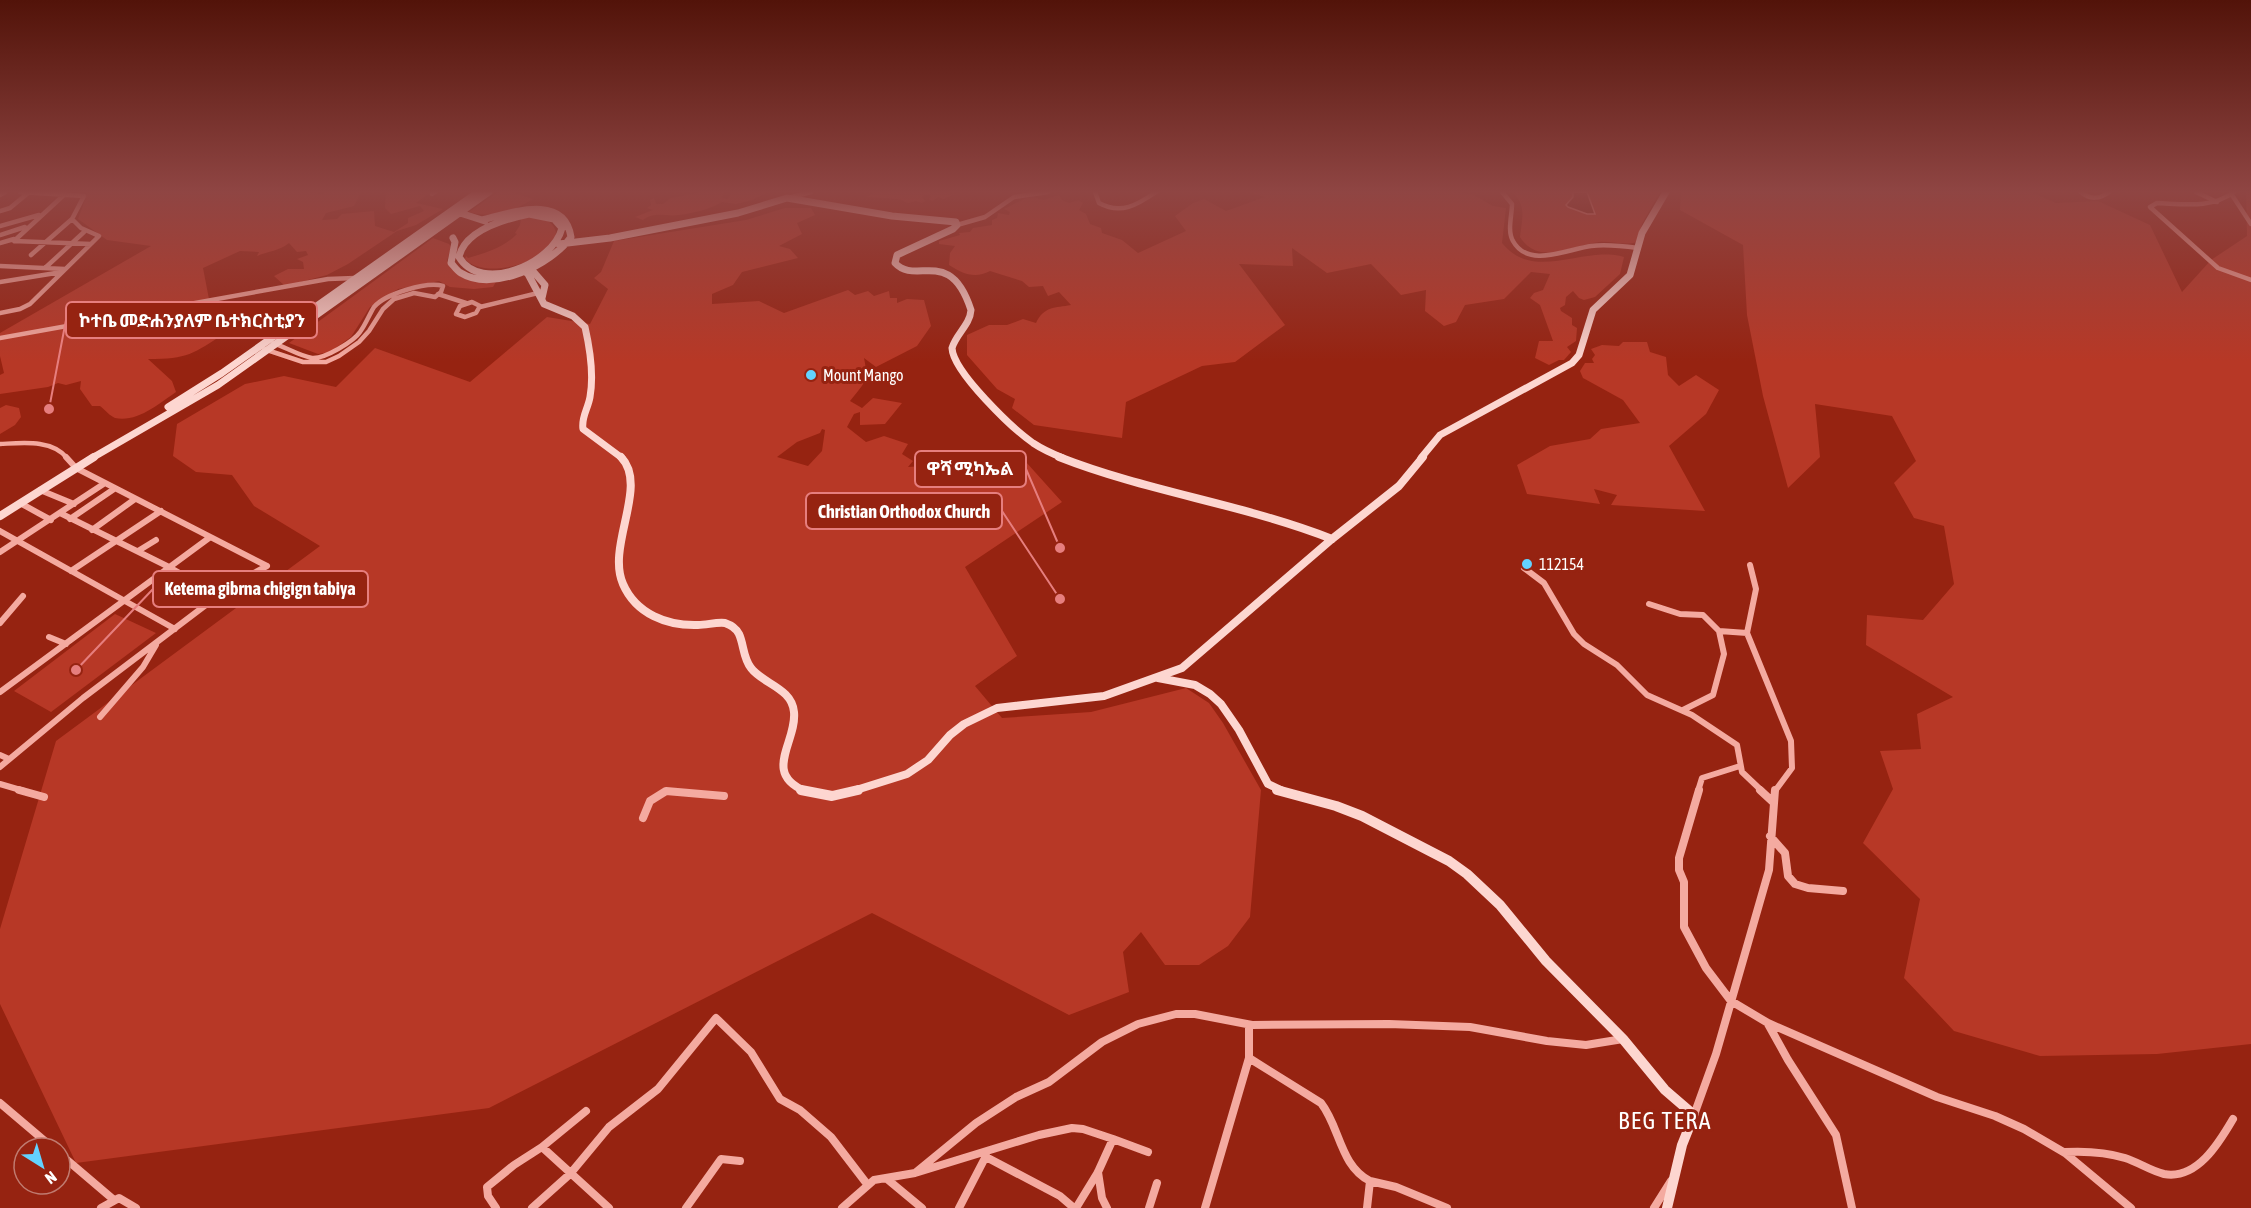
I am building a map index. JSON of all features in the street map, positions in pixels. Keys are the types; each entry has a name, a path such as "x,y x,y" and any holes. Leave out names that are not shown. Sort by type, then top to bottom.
{"main road":[{"path":"0,514 207,383 398,248"},
{"path":"130,432 218,385 408,248"},
{"path":"461,248 459,255 466,267 486,273 528,268 551,248"},
{"path":"454,249 450,262 454,269 464,275 496,278 528,268 559,253 563,248"},
{"path":"909,248 897,255 895,263 903,270 910,272 940,270 946,272 962,291 972,312 970,320 953,341 951,350 959,369 1033,443 1080,465 1122,479 1168,493 1253,512 1332,538"},
{"path":"528,268 544,304 573,316 585,327 590,398 582,417 583,429 625,461 629,469 630,489 618,557 622,583 636,604 653,618 675,625 729,624 737,630 748,664 754,672 786,694 792,701 794,717 782,762 790,780 802,791 819,796 841,795 896,779 918,768 964,724 998,708 1104,696 1182,668 1205,651 1332,538 1399,486 1440,435 1572,363 1579,355 1593,310 1630,275 1638,248"},
{"path":"0,514 74,467"},
{"path":"1158,678 1197,686 1214,696 1228,713 1268,784 1275,789 1336,806 1362,816 1449,861 1467,874 1500,905 1546,961 1623,1039 1665,1090 1694,1114 1672,1178 1667,1208"}],"street":[{"path":"31,255 38,248"},
{"path":"45,268 66,248"},
{"path":"0,313 26,307 86,248"},
{"path":"1522,248 1528,252 1549,255 1585,248"},
{"path":"2196,248 2218,268 2251,280"},
{"path":"0,266 64,270"},
{"path":"0,282 64,270"},
{"path":"0,338 328,279 355,278"},
{"path":"258,347 307,363 326,362 337,358 364,337 384,307 393,300 411,293 430,298 438,294 443,286 434,283 402,291 383,300 375,306 359,334 338,350 320,357 313,358 267,340"},
{"path":"438,294 466,303"},
{"path":"480,308 476,303 466,303 457,308 456,314 468,316 476,314 480,308 540,296"},
{"path":"0,444 26,443 55,448 61,451 74,467 267,567 246,576 219,595 83,698 0,767"},
{"path":"0,552 105,483"},
{"path":"70,519 114,489"},
{"path":"40,490 74,504"},
{"path":"92,530 135,499"},
{"path":"20,503 51,519"},
{"path":"71,571 162,511"},
{"path":"60,513 138,551 219,595"},
{"path":"0,531 123,602 175,629"},
{"path":"0,692 209,538"},
{"path":"138,551 156,540"},
{"path":"1694,1114 1704,1091 1769,870 1773,802 1778,782 1792,768 1793,750 1787,732 1747,633 1756,589 1750,565"},
{"path":"1524,568 1544,584 1578,639 1617,665 1647,694 1683,710 1737,745 1740,766 1744,775 1773,802"},
{"path":"0,623 23,596"},
{"path":"1648,604 1680,614 1703,615 1719,632 1724,654 1713,695 1683,710"},
{"path":"1719,632 1747,633"},
{"path":"49,637 66,644"},
{"path":"100,717 143,667 156,644"},
{"path":"0,755 9,759"},
{"path":"1740,766 1702,778 1687,824 1678,865 1684,882 1685,931 1706,968 1731,1001 1768,1023 1936,1097 1995,1116 2065,1153 2131,1208"},
{"path":"0,784 44,797"},
{"path":"643,818 650,801 666,791 724,796"},
{"path":"1770,836 1785,853 1788,876 1795,884 1808,888 1843,891"},
{"path":"915,1173 945,1146 987,1115 1017,1096 1047,1083 1116,1033 1177,1014 1200,1015 1249,1025 1332,1023 1471,1027 1594,1045 1623,1039"},
{"path":"532,1208 570,1174 609,1127 658,1089 716,1018 751,1052 780,1099 800,1110 831,1137 867,1184"},
{"path":"1768,1023 1792,1067 1818,1101 1835,1135 1841,1151 1845,1184 1852,1208"},
{"path":"1205,1208 1250,1058 1249,1025"},
{"path":"1250,1058 1321,1103 1328,1112 1354,1170 1362,1179 1396,1187 1448,1208"},
{"path":"0,1103 39,1136"},
{"path":"496,1208 488,1197 487,1187 586,1111"},
{"path":"2065,1153 2089,1150 2133,1160 2165,1174 2184,1173 2198,1164 2216,1146 2232,1119"},
{"path":"842,1208 874,1180 915,1173 987,1154 1039,1135 1072,1128 1083,1129 1148,1152"},
{"path":"987,1154 1060,1196 1075,1208 1098,1172 1113,1139"},
{"path":"542,1147 609,1208"},
{"path":"959,1208 987,1154"},
{"path":"686,1208 721,1159 740,1161"},
{"path":"72,1164 114,1200"},
{"path":"1098,1172 1102,1198 1107,1208"},
{"path":"1654,1208 1672,1178"},
{"path":"887,1179 922,1208"},
{"path":"1367,1208 1370,1181"},
{"path":"1149,1208 1157,1183"},
{"path":"101,1208 114,1200 124,1198 136,1208"}],"shaded area":[{"path":"147,248 279,248 257,256 259,252 240,251 203,268 214,325 225,333 190,354 172,358 148,359 172,381 176,392 148,411 132,418 115,418 100,406 92,406 80,389 81,381 0,394 0,375 4,373 0,356 0,333"},
{"path":"294,248 371,248 327,275 285,286 274,276 288,269 304,269 303,262 297,259 308,255 306,251 297,252"},
{"path":"419,248 451,248 447,261 456,272 497,280 493,287 474,289 450,287 439,281 398,289 370,307 351,337 330,352 318,354 289,343"},
{"path":"547,248 531,260 502,268 487,268 465,259 466,256 468,258 494,249"},
{"path":"611,248 788,248 798,258 742,272 733,285 712,294 712,304 759,301 784,313 848,290 855,295 868,291 874,296 889,291 890,298 897,298 897,303 907,299 924,300 931,326 917,346 876,367 864,358 866,372 864,382 850,401 862,408 873,398 902,403 885,424 860,425 860,412 854,414 847,427 866,442 884,436 908,444 902,454 913,461 908,467 923,466 946,458 960,466 961,480 974,485 1026,462 1062,502 965,567 1017,656 975,686 1002,718 1091,712 1186,688 1209,703 1261,790 1250,917 1228,946 1199,965 1165,965 1141,932 1123,952 1129,992 1069,1015 872,913 489,1108 76,1163 72,1155 72,1136 63,1136 0,1004 0,929 56,741 320,546 254,506 232,475 196,472 173,456 177,424 245,384 284,376 336,387 375,348 470,382 547,317 590,324 608,289 594,278 601,272","holes":["822,429 825,430 822,451 808,466 777,457 797,442 820,433"]},
{"path":"953,248 1132,248 1138,253 1148,248 1292,248 1293,266 1239,264 1285,325 1235,362 1202,366 1126,402 1122,438 1034,425 1012,408 1015,399 997,389 967,355 967,335 989,325 1007,325 1023,319 1036,323 1046,311 1071,305 1059,292 1048,296 1043,286 1029,287 1022,281 990,271 974,275 959,271 949,265 950,253"},
{"path":"1293,248 1508,248 1515,255 1544,262 1592,255 1624,257 1620,274 1595,297 1584,300 1573,291 1566,297 1565,305 1560,308 1572,318 1572,325 1577,328 1576,341 1567,347 1571,352 1564,360 1549,365 1535,358 1539,341 1553,341 1540,305 1530,298 1534,293 1543,290 1550,274 1531,272 1504,299 1465,305 1456,322 1444,326 1425,311 1426,290 1401,295 1371,264 1327,273"},
{"path":"1532,248 1571,248 1546,253"},
{"path":"1743,248 2161,248 2182,292 2211,260 2228,248 2251,248 2251,1044 2157,1054 2040,1056 1954,1031 1904,978 1920,899 1863,843 1893,789 1880,751 1921,749 1917,714 1953,697 1866,645 1867,615 1923,620 1954,584 1944,526 1914,518 1894,483 1916,461 1892,416 1815,404 1820,457 1788,488 1763,396 1747,315"},
{"path":"1623,342 1647,342 1650,352 1666,357 1668,375 1679,386 1696,375 1719,390 1706,414 1669,446 1705,511 1611,505 1617,495 1594,489 1600,504 1527,494 1517,465 1550,446 1590,439 1601,429 1640,423 1623,400 1583,378 1580,371 1585,363 1594,363 1592,359 1595,355 1591,349 1602,345 1619,346"},
{"path":"6,405 19,408 21,417 15,425 0,434 0,408"},
{"path":"115,614 156,633 51,712 14,691"}],"place":[{"name":"Mount Mango","path":"811,375"},
{"name":"ኮተቤ መድሐንያለም ቤተክርስቲያን","path":"49,409"},
{"name":"ዋሻ ሚካኤል","path":"1060,548"},
{"name":"112154","path":"1527,564"},
{"name":"Christian Orthodox Church","path":"1060,599"},
{"name":"Ketema gibrna chigign tabiya","path":"76,670"}],"district":[{"name":"BEG TERA","path":"1665,1120"}]}
